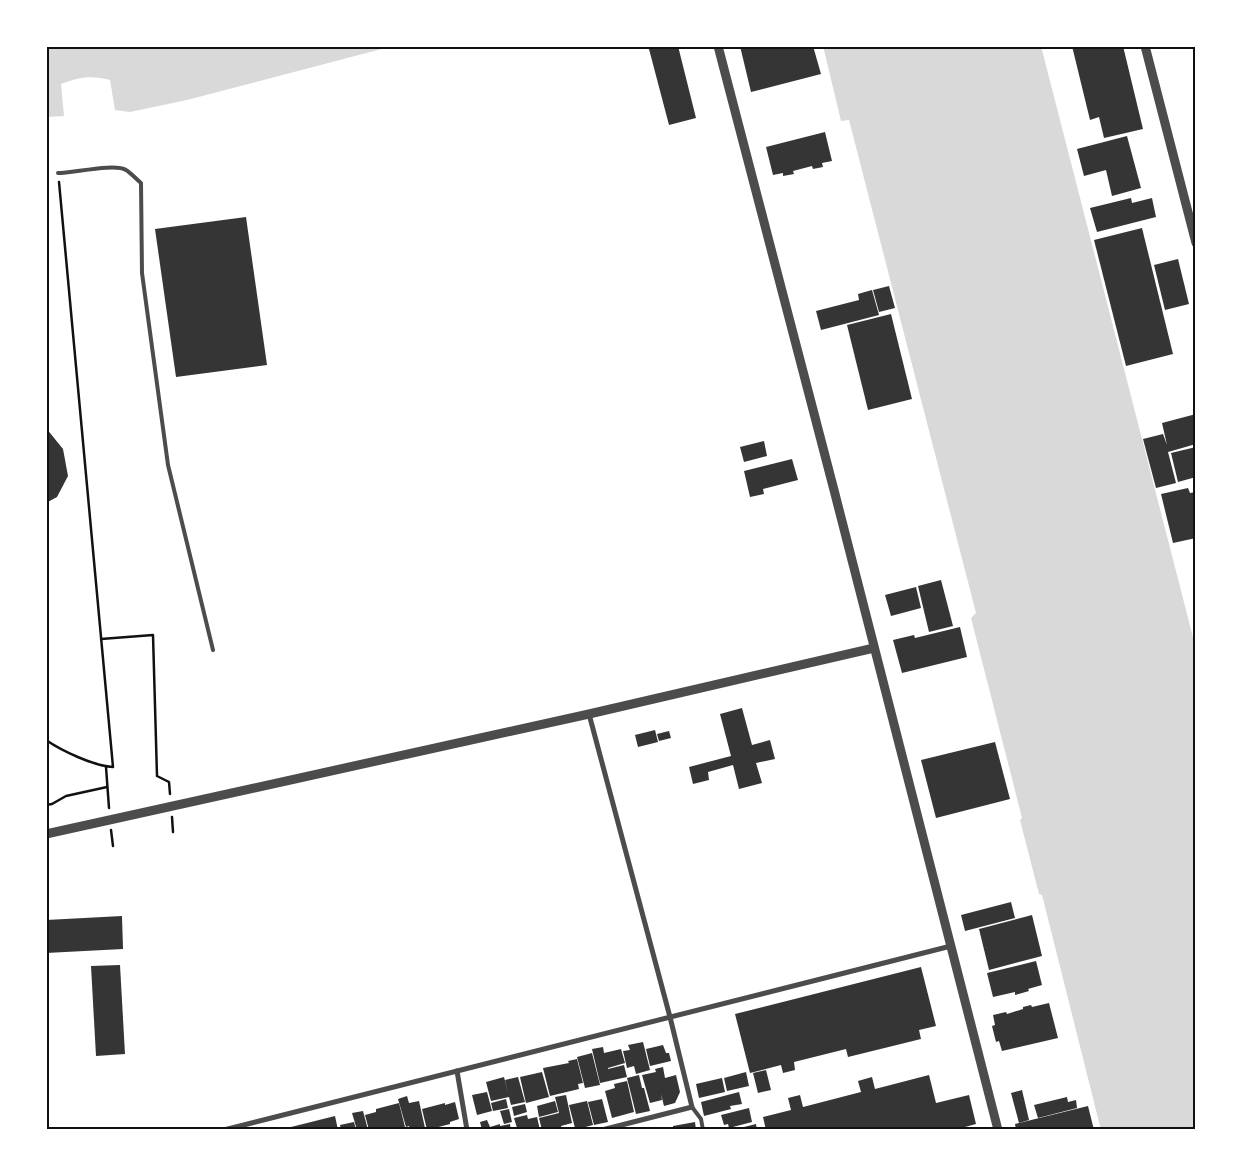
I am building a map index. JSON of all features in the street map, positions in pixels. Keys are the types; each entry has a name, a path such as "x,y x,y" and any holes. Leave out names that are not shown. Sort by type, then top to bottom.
{"street":[{"path":"718,46 998,1130"},
{"path":"1145,46 1196,243"},
{"path":"46,834 589,714 874,648"},
{"path":"589,714 670,1017 692,1107 602,1130"},
{"path":"224,1130 950,946"},
{"path":"457,1071 467,1130"},
{"path":"250,1123 251,1130"}],"lane":[{"path":"58,173 110,168 125,169 141,183 142,273 168,464 213,650"},
{"path":"692,1107 701,1119 704,1130"}],"path":[{"path":"46,740 80,758 106,767 113,767 58,173"},
{"path":"101,639 153,635 158,776 169,782 170,792"},
{"path":"106,767 109,806"},
{"path":"46,805 52,804 66,796 107,787"},
{"path":"172,820 173,832"},
{"path":"112,834 113,846"}],"shaded area":[{"path":"46,46 393,46 187,100 130,112 115,110 110,80 91,77 79,78 61,84 64,116 46,117"},
{"path":"823,46 1041,46 1196,649 1196,1130 1101,1130 1042,895 1039,894 1020,820 1022,818 971,618 976,613 849,120 841,121"}],"building":[{"path":"662,46 678,46 696,118 669,125 649,49"},
{"path":"740,46 813,46 821,74 751,92"},
{"path":"1072,46 1123,46 1143,129 1104,138 1099,117 1090,120"},
{"path":"825,132 832,161 822,163 823,167 813,169 812,166 793,171 794,174 783,176 783,173 773,175 766,147"},
{"path":"1127,136 1141,188 1112,196 1106,170 1084,176 1077,149"},
{"path":"1131,198 1132,203 1152,198 1156,217 1097,232 1090,208"},
{"path":"246,217 267,365 176,377 155,229"},
{"path":"1142,228 1173,354 1126,366 1094,240"},
{"path":"1178,259 1189,304 1165,310 1154,265"},
{"path":"889,286 895,308 879,312 873,290"},
{"path":"872,290 879,315 821,330 816,311 859,300 858,294"},
{"path":"891,314 912,399 868,410 847,325"},
{"path":"1196,414 1196,444 1168,452 1176,483 1156,488 1143,439 1163,434 1167,445 1162,423"},
{"path":"46,428 63,449 68,476 57,497 46,503"},
{"path":"764,441 767,456 744,462 740,447"},
{"path":"1196,447 1196,477 1178,482 1171,453"},
{"path":"792,459 798,480 763,489 764,494 750,497 744,471"},
{"path":"1188,488 1190,493 1196,492 1196,538 1173,543 1161,494"},
{"path":"941,580 953,626 929,632 918,586"},
{"path":"916,587 921,608 891,616 885,595"},
{"path":"960,627 967,657 902,673 893,640 914,635 915,638"},
{"path":"742,708 752,745 770,740 775,759 756,763 762,783 739,789 733,765 708,772 709,780 693,784 689,767 731,756 720,714"},
{"path":"655,730 658,742 638,747 635,735"},
{"path":"669,731 671,738 659,741 657,734"},
{"path":"995,742 1010,799 936,818 921,760"},
{"path":"1011,902 1015,918 965,931 961,915"},
{"path":"1032,915 1042,956 989,970 979,929"},
{"path":"122,916 123,949 46,953 46,920"},
{"path":"1036,961 1042,985 1015,995 1015,992 993,997 987,973"},
{"path":"120,965 125,1054 96,1056 91,966"},
{"path":"921,967 936,1026 919,1030 921,1039 848,1057 846,1049 794,1062 795,1070 783,1073 781,1065 750,1073 735,1014"},
{"path":"1049,1003 1058,1038 1002,1051 999,1041 996,1042 992,1026 995,1025 993,1015 1006,1012 1007,1014 1023,1009 1023,1007"},
{"path":"643,1042 650,1070 636,1074 634,1066 627,1068 623,1051 630,1050 628,1045"},
{"path":"663,1045 666,1053 669,1053 671,1061 650,1066 646,1049"},
{"path":"603,1047 604,1053 621,1049 625,1063 608,1069 624,1065 627,1077 600,1083 592,1049"},
{"path":"592,1053 600,1085 585,1088 577,1057"},
{"path":"577,1059 583,1083 578,1084 579,1089 550,1096 543,1068 569,1063 568,1061"},
{"path":"663,1067 665,1078 676,1075 680,1092 675,1103 664,1106 661,1094 662,1100 650,1103 642,1075 656,1072 655,1069"},
{"path":"766,1070 771,1090 758,1093 753,1073"},
{"path":"542,1072 549,1097 526,1103 520,1077"},
{"path":"746,1072 749,1086 727,1091 724,1078"},
{"path":"639,1075 650,1111 636,1114 627,1078"},
{"path":"929,1075 936,1103 969,1095 976,1124 954,1130 766,1130 763,1117 791,1110 788,1098 800,1095 803,1107 861,1092 858,1081 872,1077 875,1089"},
{"path":"504,1077 508,1093 505,1080 518,1077 525,1102 511,1105 509,1097 491,1101 486,1082"},
{"path":"722,1078 725,1092 699,1098 696,1084"},
{"path":"627,1081 634,1112 612,1118 605,1091 615,1088 614,1084"},
{"path":"1022,1090 1029,1120 1019,1123 1011,1093"},
{"path":"487,1092 492,1111 477,1115 472,1095"},
{"path":"739,1092 742,1104 730,1106 731,1109 704,1116 701,1102"},
{"path":"566,1095 572,1123 561,1126 562,1130 542,1130 539,1118 559,1113 555,1097"},
{"path":"407,1096 409,1103 419,1101 425,1128 410,1130 409,1126 406,1127 398,1099"},
{"path":"1067,1097 1068,1102 1076,1100 1077,1108 1038,1118 1034,1105"},
{"path":"506,1099 508,1108 493,1111 491,1103"},
{"path":"602,1099 608,1122 594,1125 588,1102"},
{"path":"555,1101 558,1112 539,1117 537,1106"},
{"path":"587,1101 593,1125 575,1128 569,1105"},
{"path":"455,1102 459,1119 450,1122 450,1124 427,1130 422,1109"},
{"path":"399,1103 405,1127 395,1130 369,1130 365,1115 376,1112 376,1109"},
{"path":"525,1104 527,1112 514,1116 512,1107"},
{"path":"1088,1106 1094,1130 1016,1130 1015,1124"},
{"path":"749,1108 752,1122 729,1128 728,1124 724,1125 721,1115"},
{"path":"509,1109 512,1122 504,1124 500,1111"},
{"path":"363,1111 368,1130 357,1130 352,1113"},
{"path":"527,1115 528,1119 537,1117 540,1130 521,1130 520,1127 517,1128 514,1118"},
{"path":"335,1116 338,1130 283,1130 283,1129"},
{"path":"487,1120 490,1127 510,1124 511,1130 482,1130 480,1122"},
{"path":"354,1122 356,1130 341,1130 340,1125"},
{"path":"695,1122 696,1130 673,1130 673,1126"},
{"path":"756,1124 757,1130 736,1130 736,1129"}]}
